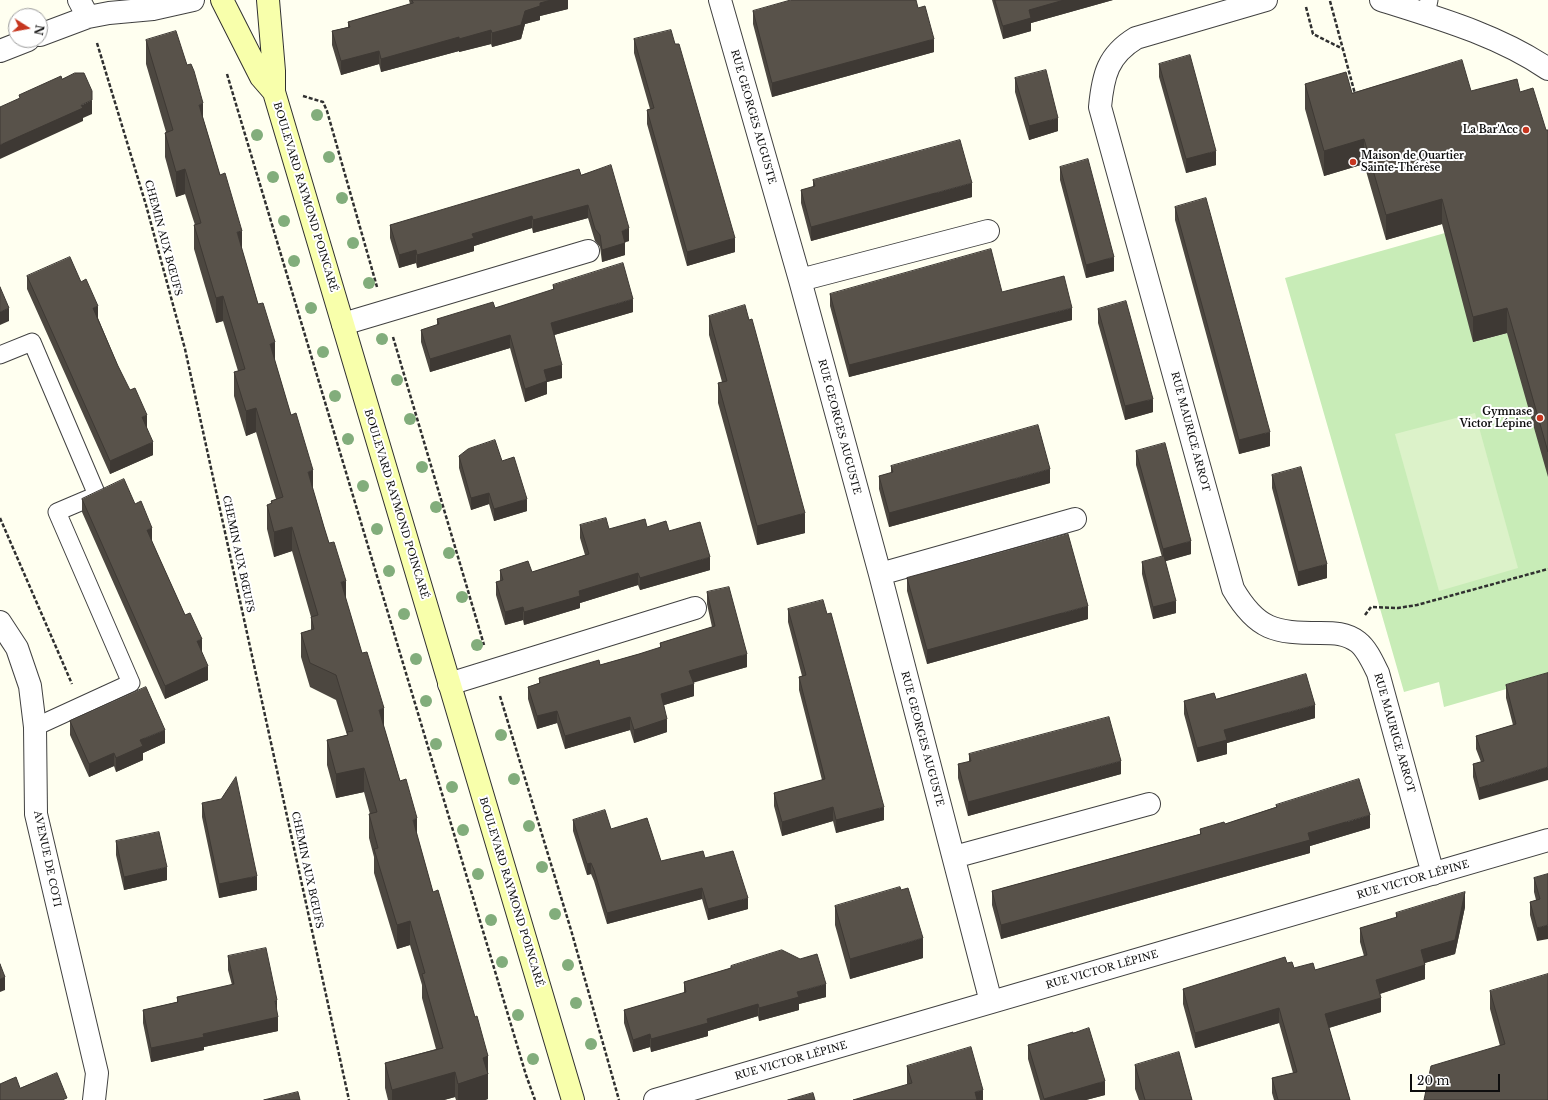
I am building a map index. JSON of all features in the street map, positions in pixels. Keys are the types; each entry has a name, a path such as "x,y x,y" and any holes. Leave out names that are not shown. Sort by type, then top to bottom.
{"main road":[{"name":"BOULEVARD RAYMOND POINCARÉ","path":"222,0 261,77 274,92"},
{"name":"BOULEVARD RAYMOND POINCARÉ","path":"268,0 274,71 274,92 573,1100"}],"street":[{"path":"48,30 84,8 109,13 153,9 193,0"},
{"name":"RUE GEORGES AUGUSTE","path":"720,0 800,280 880,574 991,1002"},
{"name":"RUE MAURICE ARROT","path":"1266,0 1136,38 1124,45 1110,63 1102,83 1100,107 1233,589 1242,605 1252,615 1274,630 1294,633 1336,633 1348,636 1359,643 1368,655 1378,673 1433,874"},
{"path":"1381,0 1427,7 1464,27 1535,60 1548,70"},
{"path":"0,52 9,48"},
{"path":"800,280 988,231"},
{"path":"342,324 588,251"},
{"path":"880,574 1075,518"},
{"path":"449,684 695,608"},
{"name":"AVENUE DE COTI","path":"0,622 17,648 30,686 35,728 36,814 97,1073 94,1100"},
{"path":"954,857 1149,804"},
{"name":"RUE VICTOR LÉPINE","path":"655,1100 1548,840"}],"lane":[{"path":"0,355 32,342 97,495 57,512 130,683 35,728"}],"path":[{"path":"1330,1 1357,100"},
{"path":"1306,7 1313,34 1343,50"},
{"name":"CHEMIN AUX BŒUFS","path":"84,8 104,60 146,205 185,349 349,1100"},
{"path":"227,73 526,1075 535,1100"},
{"path":"274,92 300,95 323,102 486,651"},
{"path":"0,518 82,706"},
{"path":"1348,636 1371,607 1398,608 1417,605 1548,569"},
{"path":"500,695 571,930 619,1100"}],"green space":[{"path":"1445,233 1474,342 1548,322 1548,677 1444,707 1439,682 1404,692 1285,278"},
{"path":"1475,413 1518,568 1439,591 1395,434"}],"building":[{"path":"412,0 551,0 540,3 540,6 525,11 521,25 492,33 491,30 459,39 459,37 381,59 379,51 341,61 332,31 350,27 348,22 413,3"},
{"path":"791,0 916,0 918,8 925,6 934,39 772,83 753,11"},
{"path":"995,0 1064,0 1029,10 1031,18 1003,26"},
{"path":"671,30 675,44 679,44 735,238 687,252 647,110 654,108 634,39"},
{"path":"176,31 187,65 191,64 194,71 203,103 199,105 220,175 225,173 242,231 237,232 258,304 263,303 275,342 270,344 291,415 296,413 313,470 308,472 324,527 329,543 334,542 346,581 341,582 362,653 367,652 384,708 379,710 400,781 406,779 417,818 413,820 433,892 438,890 488,1056 483,1058 488,1074 458,1084 455,1072 392,1090 385,1063 443,1048 422,974 425,973 410,921 397,925 374,849 378,848 369,814 377,812 364,768 336,774 327,740 348,735 347,732 353,731 336,675 310,663 301,633 314,629 311,617 318,615 292,527 274,532 267,505 272,503 271,501 283,497 256,408 246,411 234,372 245,369 223,296 216,298 194,225 201,223 185,169 176,172 165,133 173,130 146,40"},
{"path":"1190,55 1216,151 1186,159 1159,64"},
{"path":"1462,60 1471,91 1517,79 1520,92 1533,88 1546,130 1548,130 1548,452 1507,308 1473,317 1442,199 1386,215 1364,139 1324,151 1305,84 1346,72 1352,93"},
{"path":"1046,70 1058,118 1029,126 1015,78"},
{"path":"75,73 84,73 92,91 92,100 81,105 83,108 0,145 0,107 20,98 19,95 61,76 62,79"},
{"path":"960,140 972,183 811,227 801,190 815,186 813,180"},
{"path":"1088,159 1114,257 1086,265 1060,167"},
{"path":"611,165 629,228 622,231 625,243 602,250 600,235 595,229 588,205 533,220 532,216 472,234 474,238 417,255 416,250 399,255 390,225 579,169 581,175"},
{"path":"1206,198 1270,432 1239,440 1175,207"},
{"path":"991,249 1002,292 1064,276 1072,308 849,365 830,294"},
{"path":"70,257 81,282 86,279 98,306 93,308 118,366 130,390 135,388 147,415 142,417 153,442 110,461 27,276"},
{"path":"623,263 633,299 551,323 562,365 544,370 547,381 525,389 510,335 430,359 421,330 439,324 437,319 493,302 495,308 554,289 553,285"},
{"path":"0,287 9,308 0,312"},
{"path":"1126,301 1153,399 1125,406 1098,309"},
{"path":"745,305 749,320 752,319 805,513 757,526 718,383 727,381 709,316"},
{"path":"1038,425 1050,469 889,513 879,476 893,472 891,466"},
{"path":"495,440 502,461 514,457 527,499 494,509 489,493 471,498 459,456 468,449"},
{"path":"1165,443 1191,541 1163,549 1136,451"},
{"path":"1301,467 1327,564 1298,572 1272,475"},
{"path":"124,479 135,504 141,501 152,528 147,530 185,615 190,613 202,639 197,641 208,666 165,686 82,499"},
{"path":"606,518 609,529 645,519 647,527 666,521 669,531 700,522 710,557 640,578 638,573 579,591 580,596 524,612 523,607 505,612 496,582 503,580 500,570 528,561 532,572 589,554 580,525"},
{"path":"1068,534 1088,606 927,650 907,578"},
{"path":"1164,556 1176,601 1153,607 1142,562"},
{"path":"729,587 747,654 689,671 694,684 661,694 667,719 634,730 630,717 565,736 557,711 537,716 528,687 540,683 539,678 599,660 600,665 639,654 661,647 660,643 715,626 707,592"},
{"path":"823,600 827,614 831,613 884,807 836,820 833,807 782,822 774,793 825,779 799,677 806,675 788,609"},
{"path":"1548,673 1548,767 1479,788 1473,764 1484,761 1476,736 1516,724 1506,685"},
{"path":"1306,674 1315,705 1224,730 1227,740 1197,748 1184,701 1214,693 1216,699"},
{"path":"146,687 165,730 140,740 143,746 116,758 114,753 89,764 70,721"},
{"path":"1109,717 1121,761 968,802 958,764 971,761 969,754"},
{"path":"236,777 257,876 219,884 202,803 221,799"},
{"path":"1359,779 1370,815 1308,833 1310,840 1001,925 992,891 1201,834 1200,829 1224,822 1225,824 1277,807 1276,805"},
{"path":"605,810 611,829 647,818 661,861 703,851 705,858 733,851 748,898 708,909 702,888 607,913 594,870 591,863 587,864 573,820"},
{"path":"159,832 167,867 124,877 116,841"},
{"path":"1548,874 1548,925 1537,928 1530,902 1540,899 1534,878"},
{"path":"900,887 901,890 908,888 923,938 850,959 835,906"},
{"path":"1465,892 1455,940 1421,950 1425,965 1376,980 1381,998 1325,1014 1350,1100 1278,1100 1272,1078 1297,1072 1279,1008 1195,1033 1183,989 1285,957 1287,963 1292,962 1294,968 1313,963 1315,970 1367,955 1360,928 1397,917 1396,913"},
{"path":"266,948 277,1000 275,1001 278,1017 203,1034 204,1037 151,1048 143,1010 178,1002 177,997 234,984 228,956"},
{"path":"782,950 800,959 817,954 826,984 797,992 799,997 759,1008 758,1004 707,1019 708,1023 651,1039 650,1034 633,1040 624,1010 686,992 684,982 731,968 731,966"},
{"path":"0,964 5,977 0,979"},
{"path":"1548,974 1548,1100 1424,1100 1431,1066 1505,1044 1490,991"},
{"path":"1089,1028 1105,1081 1044,1099 1028,1045"},
{"path":"971,1047 983,1090 975,1092 977,1100 853,1100 912,1083 907,1066"},
{"path":"1179,1052 1192,1100 1145,1100 1135,1065"},
{"path":"57,1073 67,1098 62,1100 0,1100 0,1084 16,1077 20,1088"},
{"path":"298,1092 300,1100 264,1100"},
{"path":"813,1093 815,1100 788,1100"}],"place":[{"name":"La Bar'Acc","path":"1526,130"},
{"name":"Maison de Quartier Sainte-Thérèse","path":"1353,162"},
{"name":"Gymnase Victor Lépine","path":"1540,418"}]}
